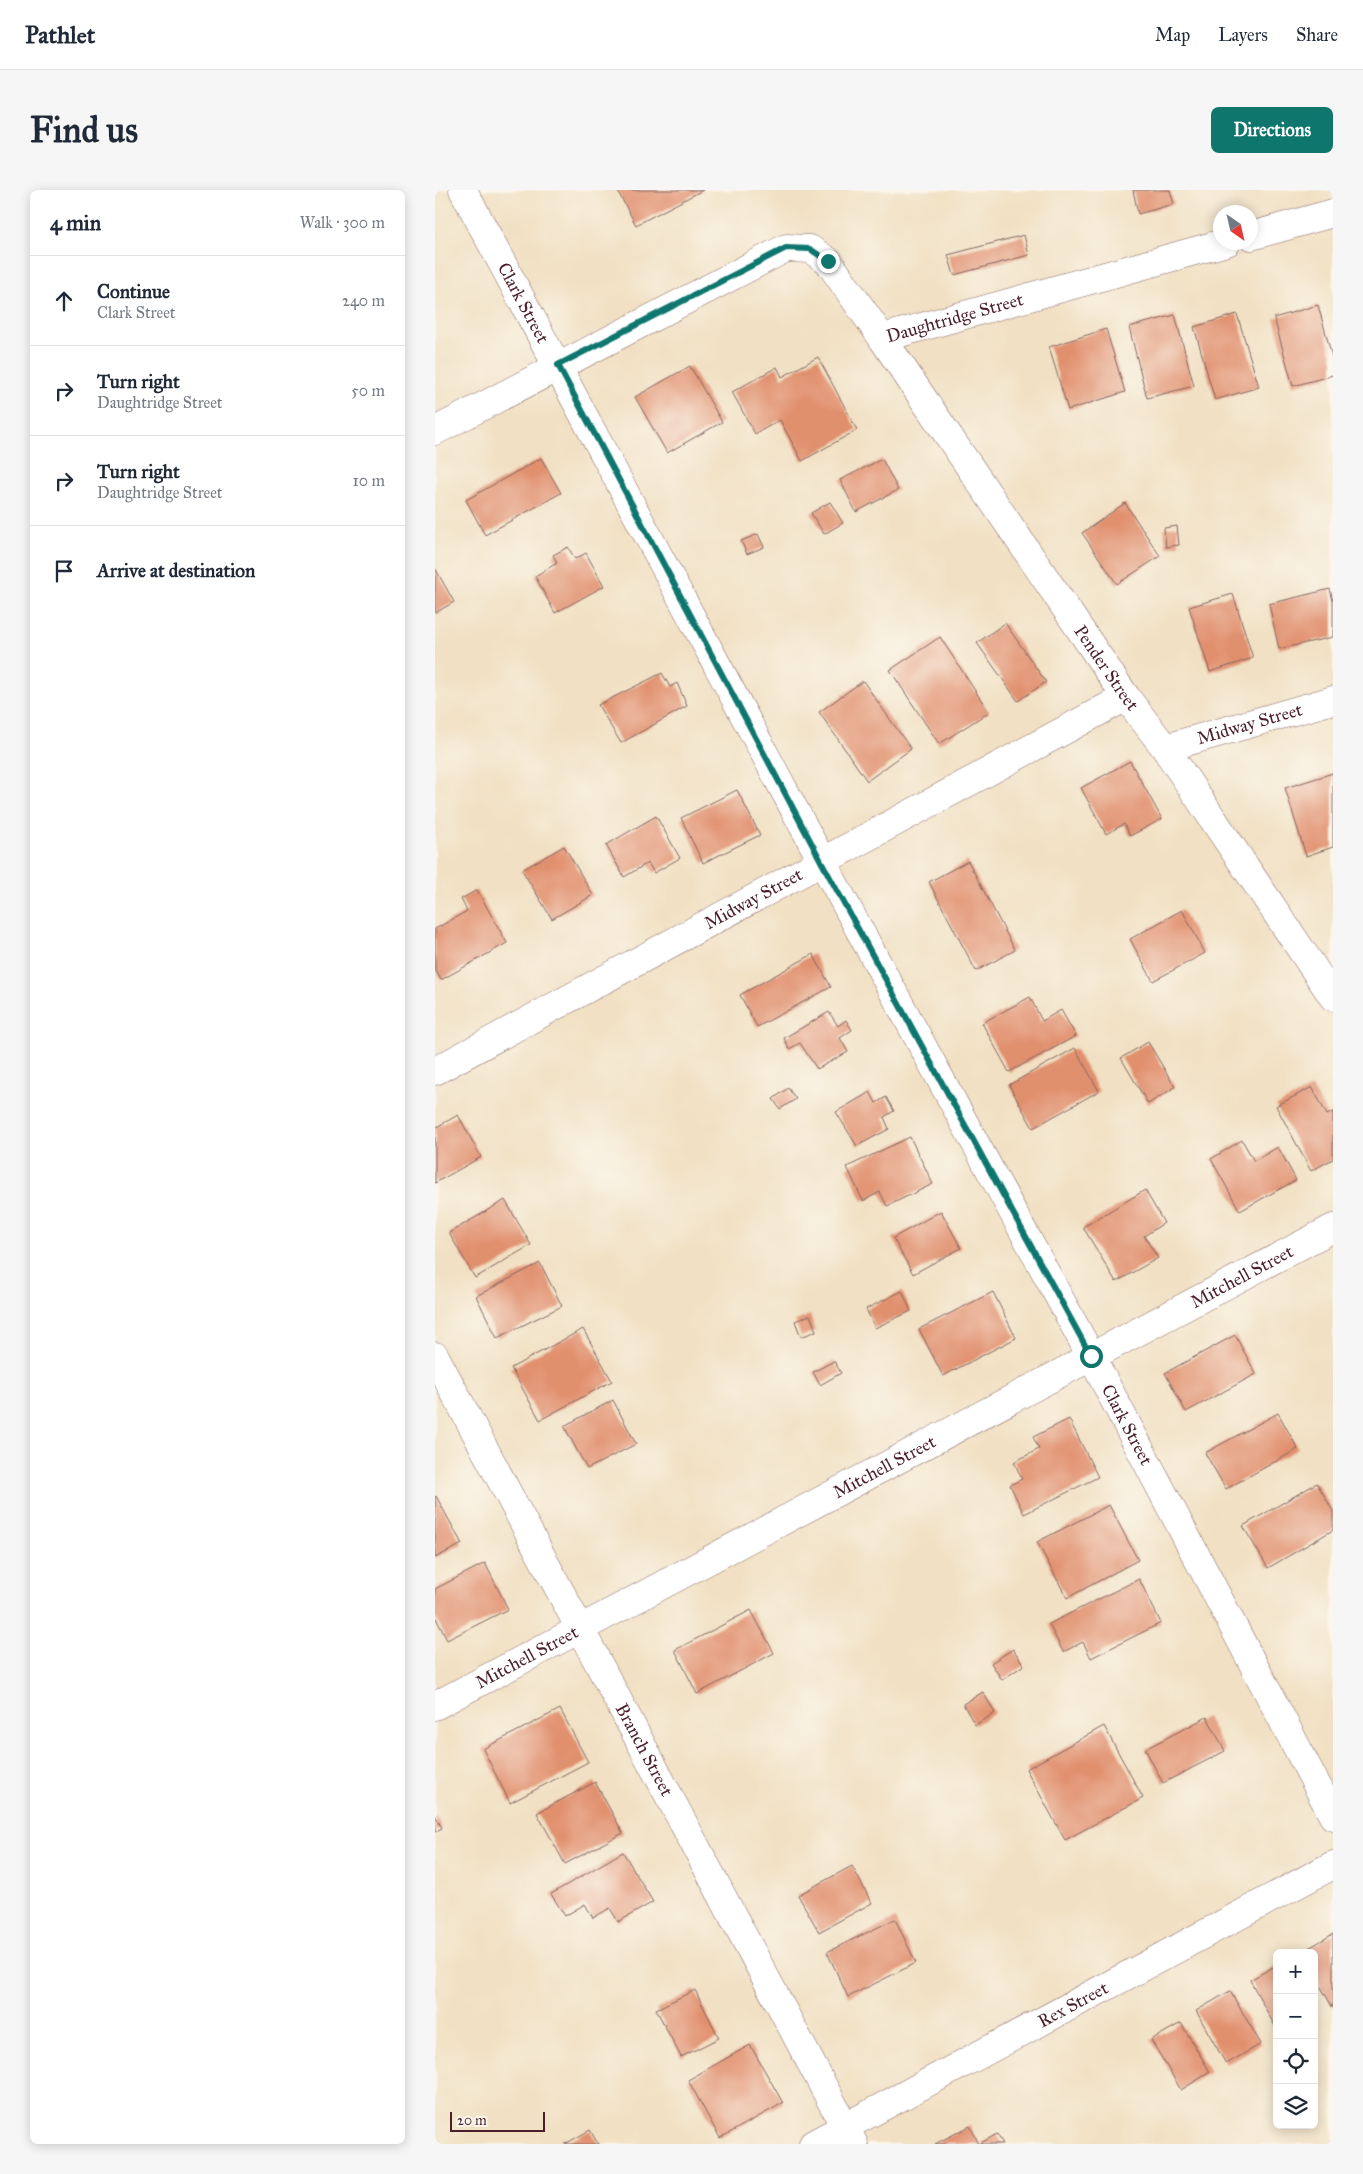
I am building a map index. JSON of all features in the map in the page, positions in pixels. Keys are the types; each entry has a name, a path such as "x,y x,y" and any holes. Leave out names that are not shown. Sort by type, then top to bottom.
{"street":[{"name":"Clark Street","path":"463,190 821,861 1091,1356 1333,1816"},
{"path":"1258,234 1333,213"},
{"name":"Daughtridge Street","path":"435,430 786,248 810,249 828,261 882,338 1213,246"},
{"name":"Pender Street","path":"882,338 1126,697 1165,748 1333,997"},
{"name":"Midway Street","path":"435,1071 1126,697"},
{"name":"Midway Street","path":"1165,748 1333,700"},
{"name":"Mitchell Street","path":"435,1706 1333,1228"},
{"name":"Branch Street","path":"435,1356 579,1630 850,2135"},
{"name":"Rex Street","path":"813,2144 850,2135 1333,1865"}],"building":[{"path":"617,190 703,190 636,225"},
{"path":"1133,190 1170,190 1174,204 1138,214"},
{"path":"1024,235 1029,255 954,275 948,255"},
{"path":"1318,305 1333,360 1333,375 1293,386 1274,318"},
{"path":"1237,314 1259,387 1215,400 1194,327"},
{"path":"1175,315 1194,386 1147,398 1129,327"},
{"path":"1106,329 1125,392 1068,410 1049,347"},
{"path":"818,357 857,430 802,461 780,420 755,434 732,392 777,367 782,377"},
{"path":"690,366 722,422 667,453 635,397"},
{"path":"541,458 561,493 485,535 466,500"},
{"path":"882,459 898,490 856,512 840,480"},
{"path":"830,502 843,523 824,534 811,513"},
{"path":"1125,503 1160,556 1117,584 1082,533"},
{"path":"1177,526 1179,545 1166,547 1164,528"},
{"path":"758,534 764,547 747,554 741,541"},
{"path":"568,547 575,559 586,553 604,586 555,613 535,576 557,563 553,555"},
{"path":"435,568 454,602 435,613"},
{"path":"1330,589 1333,601 1333,637 1279,649 1269,604"},
{"path":"1233,594 1253,658 1210,672 1189,607"},
{"path":"1005,623 1046,682 1018,701 977,643"},
{"path":"940,637 989,712 939,744 890,670"},
{"path":"662,673 670,687 677,683 687,706 621,743 598,705"},
{"path":"863,681 911,749 867,781 819,712"},
{"path":"1130,761 1162,819 1130,836 1124,824 1106,834 1081,788"},
{"path":"1333,773 1333,847 1306,856 1285,788"},
{"path":"737,790 760,835 703,863 681,818"},
{"path":"656,816 680,858 654,873 648,863 624,877 606,845"},
{"path":"564,846 593,895 552,919 522,870"},
{"path":"968,861 1015,950 976,971 929,882"},
{"path":"477,890 507,943 441,980 435,969 435,929 467,911 461,899"},
{"path":"1182,910 1205,953 1153,981 1130,939"},
{"path":"813,954 831,987 757,1027 740,995"},
{"path":"1030,997 1042,1021 1061,1010 1076,1036 1009,1072 982,1023"},
{"path":"829,1012 838,1026 846,1020 852,1030 840,1038 848,1052 817,1069 800,1043 789,1049 784,1038"},
{"path":"1148,1042 1175,1087 1148,1104 1121,1058"},
{"path":"1075,1048 1099,1091 1033,1128 1009,1085"},
{"path":"1312,1087 1327,1115 1333,1112 1333,1159 1311,1171 1276,1106"},
{"path":"788,1088 796,1099 780,1109 773,1099"},
{"path":"870,1092 876,1103 886,1097 894,1111 884,1117 889,1129 857,1146 836,1112"},
{"path":"458,1115 481,1157 435,1183 435,1128"},
{"path":"910,1137 933,1184 887,1206 880,1192 863,1201 847,1167"},
{"path":"1242,1140 1254,1161 1278,1147 1296,1180 1240,1211 1211,1159"},
{"path":"1145,1190 1164,1223 1144,1236 1158,1258 1116,1282 1083,1227"},
{"path":"505,1200 531,1245 475,1278 449,1233"},
{"path":"941,1211 961,1248 913,1274 893,1238"},
{"path":"540,1263 562,1306 497,1338 476,1296"},
{"path":"902,1291 911,1311 875,1328 866,1309"},
{"path":"993,1292 1016,1338 943,1376 919,1329"},
{"path":"810,1315 816,1331 801,1337 795,1321"},
{"path":"583,1329 612,1381 540,1420 511,1368"},
{"path":"1235,1335 1256,1374 1186,1412 1165,1373"},
{"path":"834,1361 841,1373 820,1385 813,1372"},
{"path":"613,1400 636,1444 587,1469 564,1426"},
{"path":"1278,1413 1298,1449 1226,1489 1205,1453"},
{"path":"1069,1419 1098,1477 1024,1514 1010,1485 1022,1479 1014,1462 1039,1449 1033,1437"},
{"path":"1317,1483 1333,1511 1333,1530 1268,1568 1243,1526"},
{"path":"435,1497 462,1544 435,1558"},
{"path":"1109,1505 1138,1560 1067,1598 1037,1542"},
{"path":"485,1563 508,1609 447,1640 435,1616 435,1589"},
{"path":"1139,1579 1161,1623 1091,1658 1083,1642 1063,1652 1049,1624"},
{"path":"751,1610 774,1653 697,1694 675,1650"},
{"path":"1013,1649 1024,1665 1002,1680 991,1663"},
{"path":"983,1692 995,1713 975,1725 963,1704"},
{"path":"560,1709 588,1762 510,1803 483,1749"},
{"path":"1207,1717 1225,1751 1163,1783 1145,1749"},
{"path":"1104,1726 1143,1798 1065,1840 1026,1769"},
{"path":"595,1782 623,1833 565,1864 537,1813"},
{"path":"435,1815 442,1828 435,1832"},
{"path":"623,1852 653,1902 618,1922 610,1908 593,1918 585,1904 565,1916 551,1894"},
{"path":"852,1866 872,1903 819,1932 798,1895"},
{"path":"895,1919 916,1963 848,1997 827,1952"},
{"path":"1333,1934 1333,2008 1318,1982 1318,1949 1307,1949"},
{"path":"1273,1967 1273,2023 1250,1980"},
{"path":"695,1990 719,2038 681,2057 656,2009"},
{"path":"1230,1991 1261,2044 1226,2064 1196,2011"},
{"path":"1181,2023 1210,2072 1181,2090 1151,2040"},
{"path":"750,2045 783,2103 720,2138 688,2080"},
{"path":"970,2126 979,2144 935,2144"},
{"path":"590,2130 598,2144 565,2144"},
{"path":"997,2134 1003,2144 979,2144"}],"route":[{"path":"828,261 810,249 786,248 558,365 821,861 1091,1356"}]}
